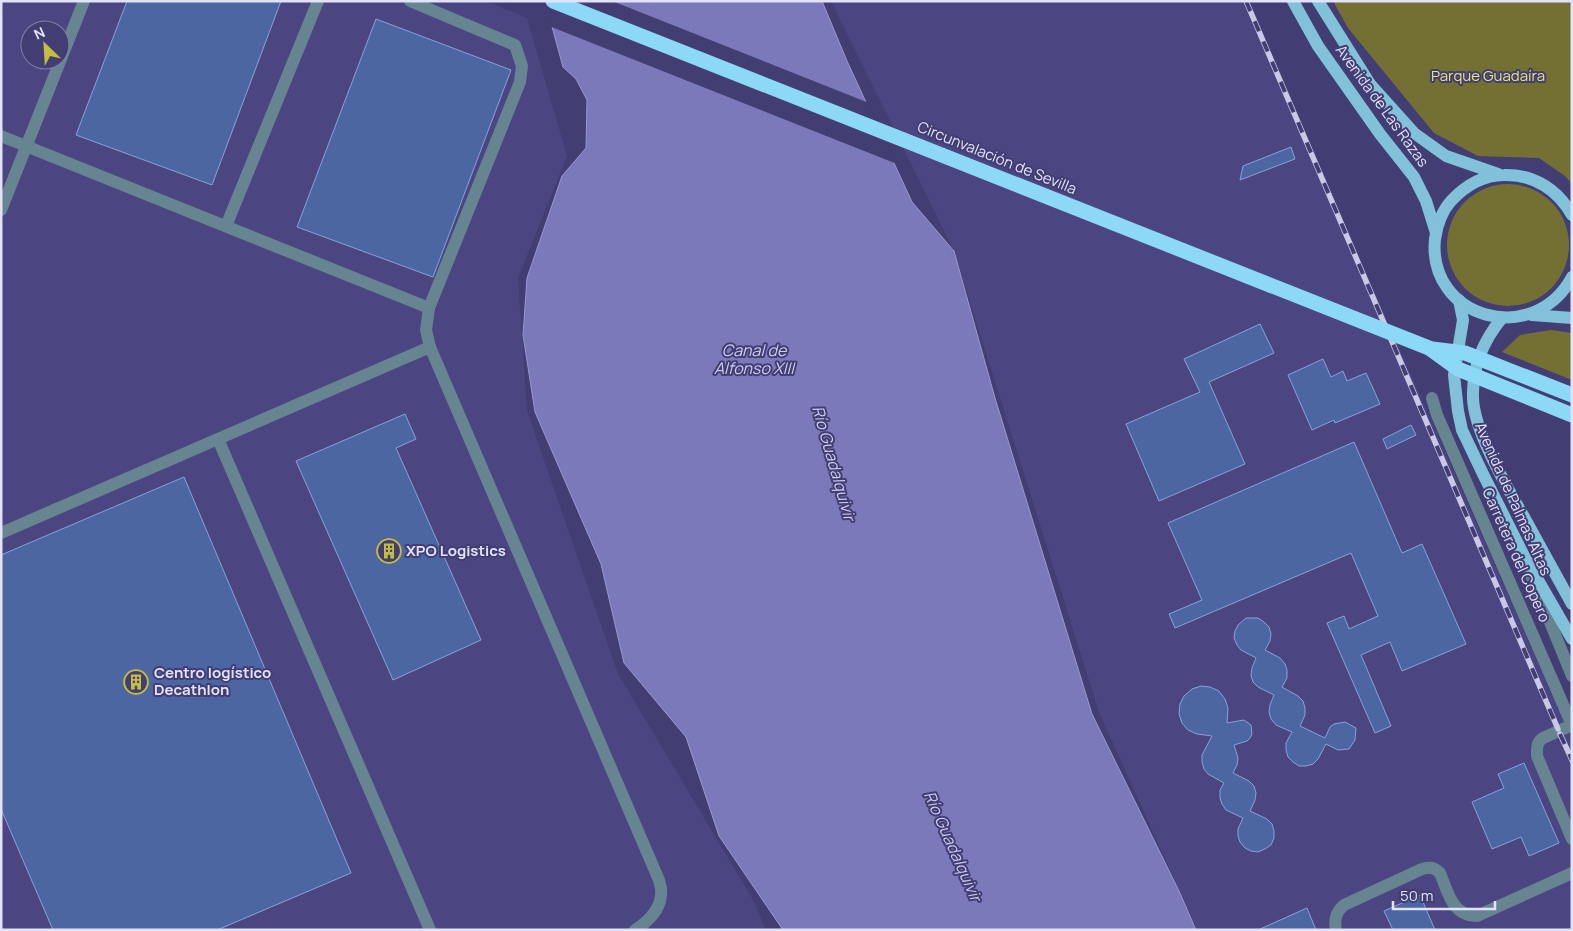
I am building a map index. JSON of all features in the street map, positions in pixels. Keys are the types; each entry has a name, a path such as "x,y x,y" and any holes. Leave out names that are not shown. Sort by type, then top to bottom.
{"highway":[{"name":"Circunvalación de Sevilla","path":"553,1 1428,348 1458,369 1572,415"},
{"name":"Circunvalación de Sevilla","path":"1428,348 1464,353 1572,395"}],"main road":[{"name":"Avenida de Las Razas","path":"1293,1 1318,46 1380,134 1414,177 1426,201 1436,233"},
{"name":"Avenida de Las Razas","path":"1318,1 1370,84 1414,133 1446,156 1501,175"},
{"path":"1572,215 1560,198 1544,185 1523,176 1501,175 1478,181 1459,193 1440,218 1436,233 1435,252 1439,270 1450,291 1459,300 1479,312 1502,318 1516,318 1551,303 1560,295 1572,277"},
{"name":"Avenida de Palmas Altas","path":"1459,300 1463,320 1454,375 1462,430 1523,554"},
{"path":"1529,314 1572,318"},
{"name":"Avenida de Palmas Altas","path":"1502,318 1484,342 1474,375 1473,400 1478,422 1490,452 1533,532"},
{"path":"1533,532 1572,604"},
{"path":"1523,554 1572,639"}],"street":[{"path":"1,210 84,1"},
{"path":"226,226 318,1"},
{"path":"416,3 515,44 522,66 520,82 429,308 426,330 430,347 656,873 661,889 658,906 647,922 635,930"},
{"path":"1,136 429,308"},
{"path":"1,533 430,347"},
{"name":"Carretera del Copero","path":"1432,398 1437,415 1572,725"},
{"path":"218,439 430,930"},
{"name":"Avenida de Palmas Altas","path":"1533,532 1572,592"},
{"name":"Avenida de Palmas Altas","path":"1523,554 1545,614 1572,676"},
{"path":"1572,725 1543,738 1539,741 1537,751 1537,756 1572,838"},
{"path":"1336,930 1334,922 1336,915 1344,905 1430,867 1440,873 1455,907 1469,916 1477,916 1572,873"}],"shaded area":[{"path":"1,1 486,1 527,18 567,156 518,278 527,411 618,674 752,898 766,930 1,930"},
{"path":"831,1 1246,1 1572,740 1572,930 1197,930 1099,712 954,251"}],"green space":[{"name":"Parque Guadaíra","path":"1333,1 1572,1 1572,184 1565,176 1539,158 1478,156 1434,133 1348,28"},
{"path":"1508,184 1520,185 1531,189 1542,194 1551,202 1559,211 1564,222 1568,233 1568,257 1564,268 1559,279 1551,288 1542,296 1531,301 1520,305 1508,306 1496,305 1485,301 1474,296 1465,288 1457,279 1452,268 1448,257 1447,245 1448,233 1452,222 1457,211 1465,202 1474,194 1485,189 1496,185"},
{"path":"1551,330 1572,333 1572,380 1502,352 1520,335"}],"water":[{"name":"Canal de Alfonso XIII","path":"545,1 822,1 847,61 912,202 954,251 995,398 1092,714 1179,891 1196,930 783,930 719,836 686,737 624,663 601,564 535,412 523,335 527,278 562,176 586,148 587,100 576,79 563,67"}],"pier":[{"path":"542,1 612,1 869,103 897,164 549,26"}],"building":[{"path":"127,1 281,1 212,185 76,135"},
{"path":"376,19 511,70 433,277 297,227"},
{"path":"1291,147 1295,159 1240,180 1243,166"},
{"path":"1260,324 1274,353 1209,382 1245,464 1159,501 1126,424 1200,392 1184,359"},
{"path":"1323,359 1331,377 1343,371 1347,381 1366,373 1380,404 1335,423 1334,420 1312,430 1288,375"},
{"name":"XPO Logistics","path":"405,414 416,439 396,448 481,640 393,680 296,461"},
{"path":"1411,425 1416,435 1387,449 1383,439"},
{"path":"1354,442 1402,553 1422,544 1466,644 1402,671 1390,642 1361,655 1391,726 1375,733 1327,623 1344,616 1349,629 1378,616 1351,553 1175,628 1169,614 1202,600 1168,523"},
{"name":"Centro logístico Decathlon","path":"184,477 351,873 217,930 53,930 1,809 1,555"},
{"path":"1246,618 1258,618 1269,627 1270,641 1265,650 1280,658 1285,664 1287,678 1282,687 1303,701 1305,715 1300,726 1325,738 1330,727 1334,724 1345,722 1356,728 1355,740 1349,749 1338,750 1326,744 1318,759 1313,764 1306,766 1299,766 1288,757 1286,743 1292,732 1276,725 1271,719 1269,712 1274,695 1258,687 1253,682 1251,675 1256,658 1241,650 1234,638 1238,625"},
{"path":"1201,686 1219,691 1225,699 1228,708 1227,723 1244,720 1251,725 1252,734 1250,738 1247,741 1234,745 1238,758 1233,773 1249,781 1254,786 1255,800 1250,811 1267,819 1272,824 1274,838 1271,845 1258,852 1245,848 1240,842 1238,829 1243,818 1226,810 1220,798 1220,790 1224,783 1208,774 1204,769 1202,755 1212,736 1197,734 1188,730 1182,723 1179,714 1180,704 1184,696 1192,689"},
{"path":"1524,763 1559,843 1529,856 1521,837 1492,849 1472,802 1504,788 1498,774"},
{"path":"1420,895 1435,930 1393,930 1384,911"},
{"path":"1307,908 1316,930 1258,930"}],"railway":[{"path":"1246,1 1558,729"},
{"path":"1560,734 1572,760"}],"place":[{"name":"XPO Logistics","path":"389,551"},
{"name":"Centro logístico Decathlon","path":"136,682"}],"water label":[{"name":"Río Guadalquivir","path":"834,463"},
{"name":"Río Guadalquivir","path":"953,846"}]}
